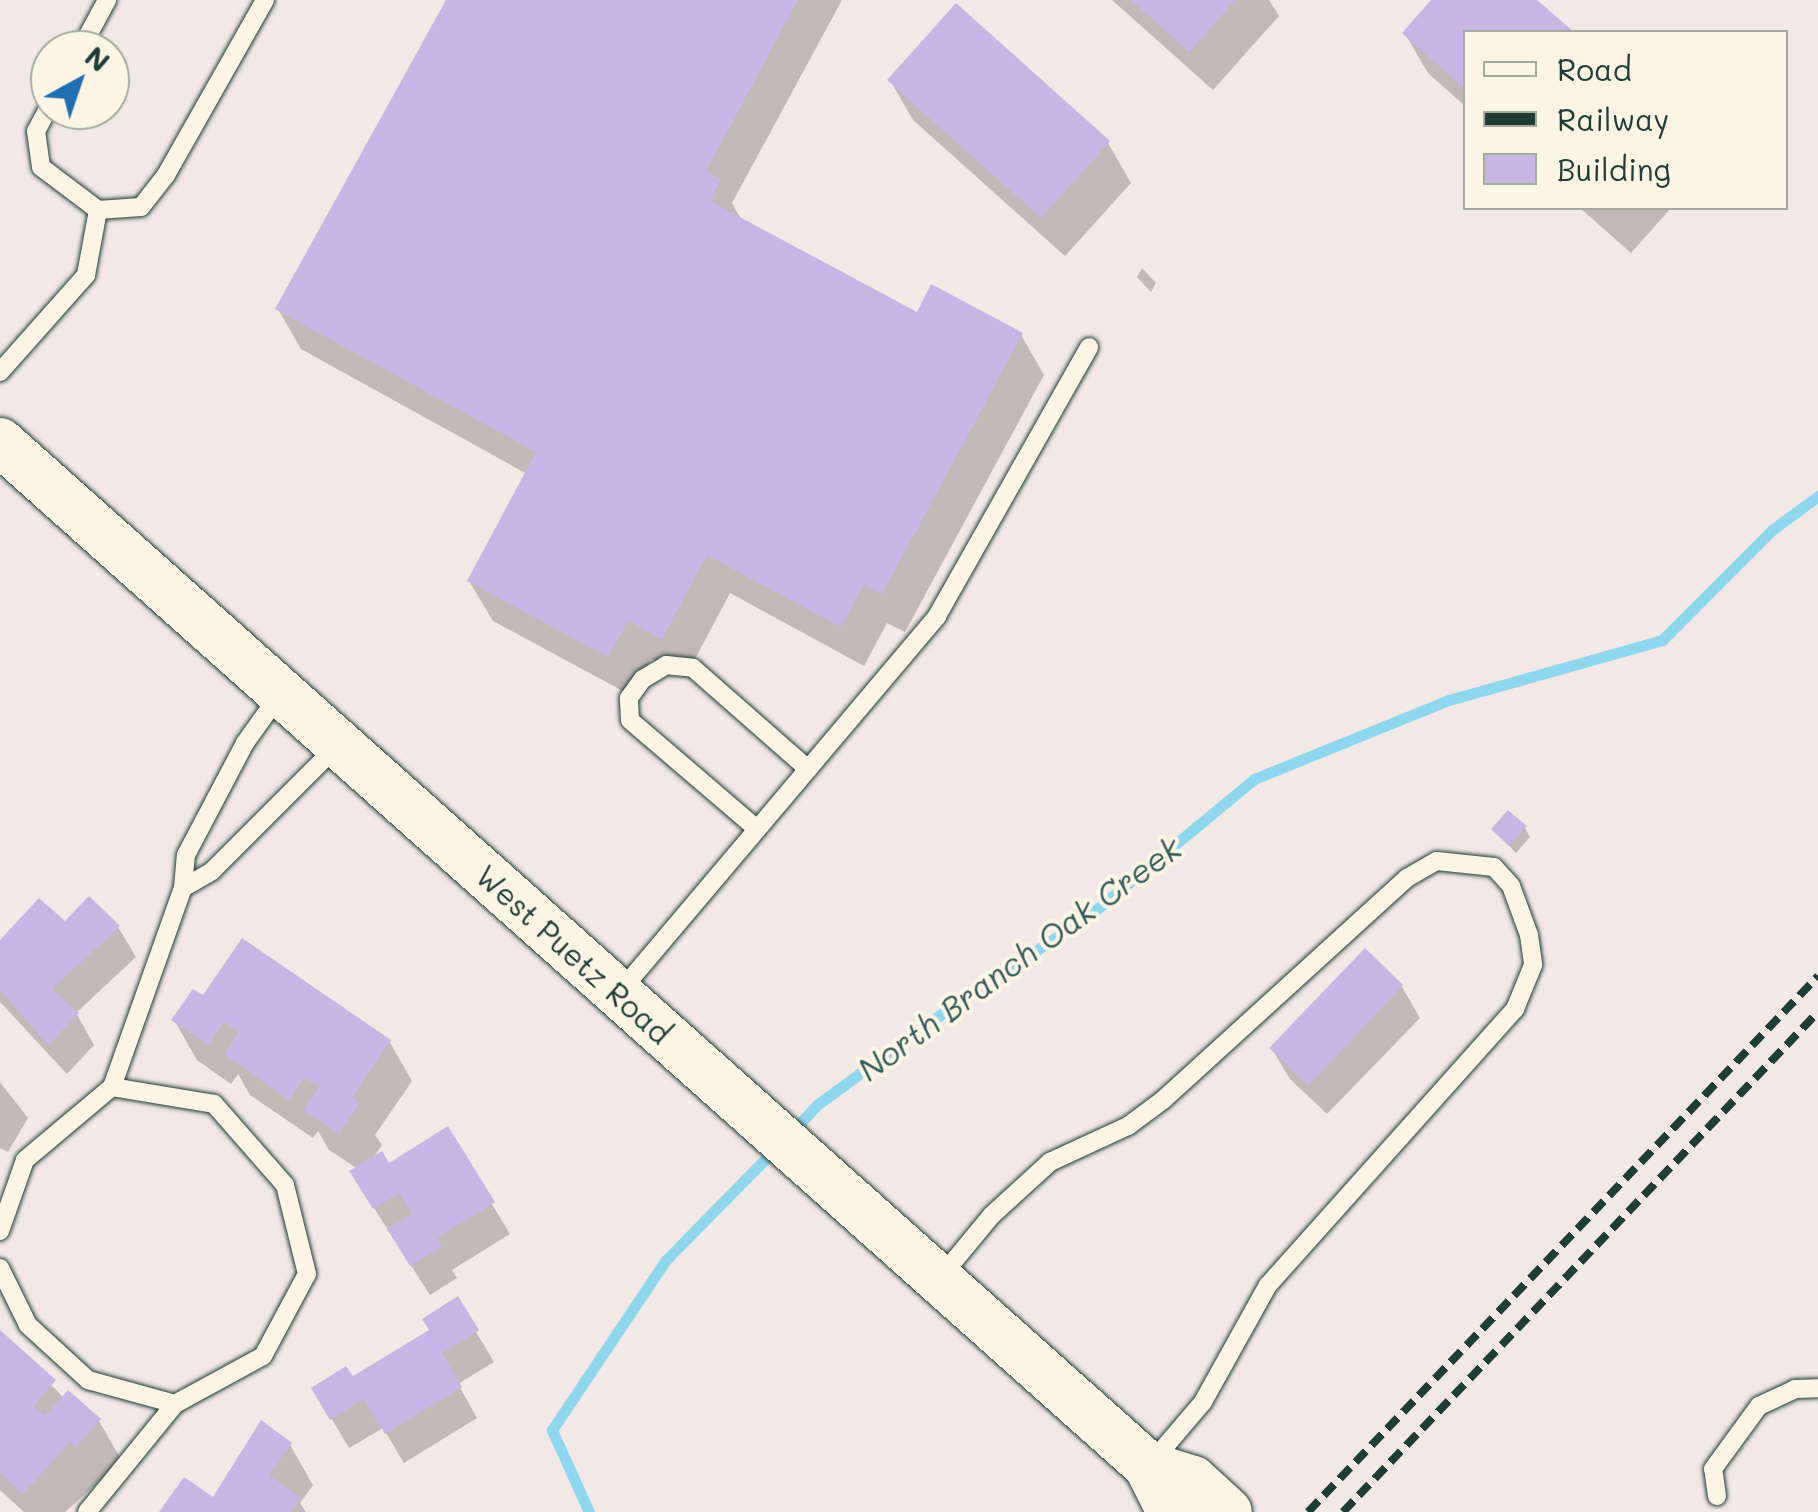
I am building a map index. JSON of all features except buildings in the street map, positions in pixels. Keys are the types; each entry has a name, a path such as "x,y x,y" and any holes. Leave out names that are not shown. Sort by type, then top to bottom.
{"street":[{"name":"West Puetz Road","path":"0,442 1148,1466 1171,1512"},
{"name":"West Puetz Road","path":"1148,1466 1192,1480 1228,1512"}],"lane":[{"path":"91,30 107,0"},
{"path":"37,130 40,167 98,210 140,207 265,0"},
{"path":"0,372 86,275 98,210"},
{"path":"618,994 937,616 1090,347"},
{"path":"757,829 630,720 629,698 643,679 666,666 692,668 808,769"},
{"path":"0,1231 25,1160 112,1087 182,888 186,855 245,743 281,693"},
{"path":"182,888 212,872 338,744"},
{"path":"938,1279 992,1215 1050,1162 1128,1126 1163,1100 1406,878 1437,861 1494,867 1510,886 1529,935 1533,965 1515,1009 1268,1284 1204,1402 1148,1466"},
{"path":"87,1512 175,1404 263,1356 307,1274 284,1185 214,1104 112,1087"},
{"path":"0,1268 28,1325 88,1380 175,1404"},
{"path":"1717,1496 1713,1469 1759,1406 1795,1389 1818,1388"}],"waterway":[{"name":"North Branch Oak Creek","path":"789,1135 818,1104 940,1015 1091,914 1254,779 1449,700 1662,640 1772,530 1818,496"},
{"name":"North Branch Oak Creek","path":"589,1512 552,1430 665,1261 776,1148"}],"railway":[{"path":"1308,1512 1818,976"},
{"path":"1343,1512 1818,1012"}]}
